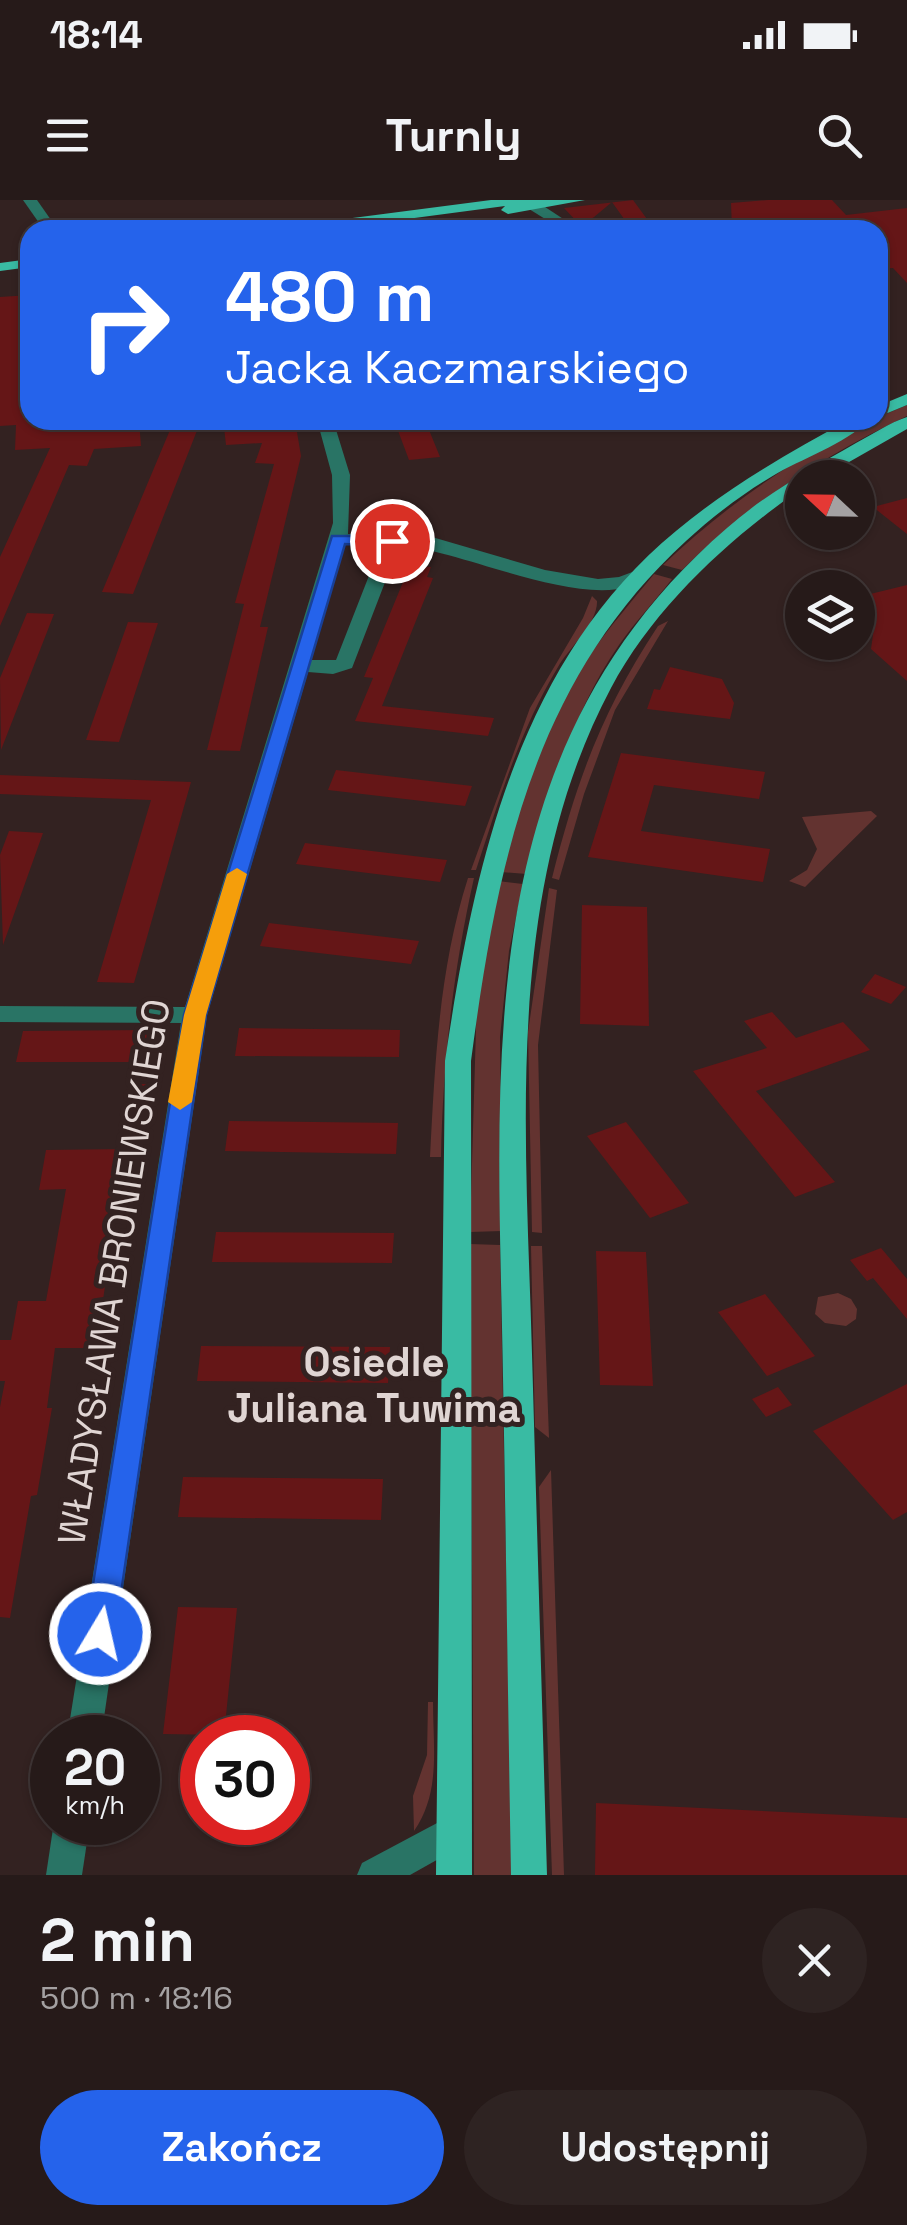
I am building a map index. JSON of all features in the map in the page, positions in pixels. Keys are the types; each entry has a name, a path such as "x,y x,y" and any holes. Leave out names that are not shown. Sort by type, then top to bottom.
{"main road":[{"path":"376,220 527,202 578,200"},
{"path":"416,220 527,202"},
{"path":"839,460 907,422"},
{"path":"454,1875 458,1061 469,964 487,876 510,791 529,743 576,652 643,574 708,514 752,482 843,430"},
{"path":"529,1875 511,1069 519,968 569,758 602,686 684,579 751,518 785,493"}],"street":[{"path":"527,202 557,220"},
{"name":"WŁADYSŁAWA BRONIEWSKIEGO","path":"88,1715 195,1015 342,523 341,475 328,430"},
{"path":"338,539 437,543 595,586 626,583 643,574"},
{"path":"301,665 332,668 345,664 392,541"},
{"path":"595,586 605,600 606,616"},
{"path":"0,1014 195,1015"},
{"path":"375,1875 454,1831"},
{"path":"64,1875 69,1845"}],"shaded area":[{"path":"907,405 907,416 888,426 888,413"},
{"path":"853,430 879,430 825,460 800,460"},
{"path":"785,469 785,485 733,524 682,570 663,565 718,517"},
{"path":"654,574 672,579 619,645 588,699 564,756 527,874 501,872 537,758 561,703 599,642"},
{"path":"592,596 597,601 593,618 558,667 532,715 476,870 471,870 530,708"},
{"path":"668,621 615,710 584,794 559,880 552,878 571,809 606,717 658,626"},
{"path":"871,811 877,816 805,887 789,881 807,870 817,849 802,817"},
{"path":"468,878 474,878 450,1016 441,1157 430,1157 445,981"},
{"path":"498,881 523,884 509,951 500,1037 502,1231 470,1232 477,994"},
{"path":"549,888 557,890 538,1045 542,1233 532,1232 528,1032"},
{"path":"470,1244 500,1245 512,1875 474,1875"},
{"path":"531,1246 542,1246 549,1438 535,1427"},
{"path":"838,1293 851,1299 857,1309 856,1319 846,1326 825,1323 815,1314 818,1297"},
{"path":"551,1470 564,1875 552,1875 539,1487"},
{"path":"428,1702 433,1702 434,1769 428,1801 414,1831 413,1796 427,1755"}],"building":[{"path":"633,200 648,220 625,220 612,202"},
{"path":"832,200 846,215 907,208 907,283 893,268 888,268 888,220 732,220 731,203"},
{"path":"611,203 590,220 575,220 564,208"},
{"path":"20,296 20,430 140,430 141,446 94,449 87,466 69,465 0,626 0,557 50,448 15,450 16,425 0,426 0,297"},
{"path":"170,430 197,430 133,594 102,592"},
{"path":"224,430 297,430 301,456 260,627 268,627 240,751 207,750 244,604 235,603 274,464 255,463 262,443 226,445"},
{"path":"398,430 429,430 440,457 409,460"},
{"path":"907,498 907,534 875,509"},
{"path":"410,565 431,567 427,577 433,578 382,706 494,718 488,736 355,721 373,678 364,677"},
{"path":"907,585 907,681 875,653 875,593"},
{"path":"27,613 54,614 1,750 0,678"},
{"path":"128,622 158,623 119,742 86,740"},
{"path":"670,667 722,679 734,703 730,719 647,709 654,689 660,690"},
{"path":"621,753 765,772 759,799 654,785 641,831 770,849 763,882 588,857"},
{"path":"336,770 472,786 465,806 328,790"},
{"path":"0,775 191,782 134,983 97,982 151,800 0,794"},
{"path":"9,831 43,833 3,945 0,855"},
{"path":"305,843 447,860 440,882 296,864"},
{"path":"582,905 647,907 649,1026 580,1024"},
{"path":"269,923 419,941 411,964 260,946"},
{"path":"875,974 906,987 891,1004 861,992"},
{"path":"772,1012 796,1038 843,1022 870,1050 756,1091 835,1182 795,1197 693,1071 767,1048 744,1021"},
{"path":"239,1028 400,1030 399,1057 235,1056"},
{"path":"149,1030 145,1062 16,1062 23,1031"},
{"path":"133,1084 153,1084 149,1110 129,1110"},
{"path":"229,1121 398,1123 396,1154 225,1151"},
{"path":"626,1122 689,1203 650,1218 587,1136"},
{"path":"125,1149 96,1348 55,1348 47,1408 52,1408 37,1495 31,1496 10,1618 0,1617 0,1407 5,1381 0,1381 0,1340 11,1340 18,1301 46,1301 66,1189 39,1190 46,1150"},
{"path":"216,1232 394,1233 392,1263 212,1262"},
{"path":"881,1248 907,1279 907,1319 873,1278 867,1281 850,1260"},
{"path":"596,1251 646,1252 653,1386 600,1385"},
{"path":"765,1294 815,1356 767,1376 718,1312"},
{"path":"201,1346 390,1347 388,1383 197,1381"},
{"path":"907,1384 907,1512 893,1520 813,1431"},
{"path":"778,1387 792,1405 766,1417 752,1399"},
{"path":"183,1477 383,1479 381,1520 178,1517"},
{"path":"178,1607 237,1608 226,1715 180,1715 180,1734 163,1734"},
{"path":"596,1803 907,1818 907,1875 595,1875"}],"slow traffic":[{"path":"180,1102 195,1015 237,874"}],"district":[{"name":"Osiedle Juliana Tuwima","path":"374,1385"}],"route":[{"path":"100,1634 195,1015 338,539 392,541"}]}
